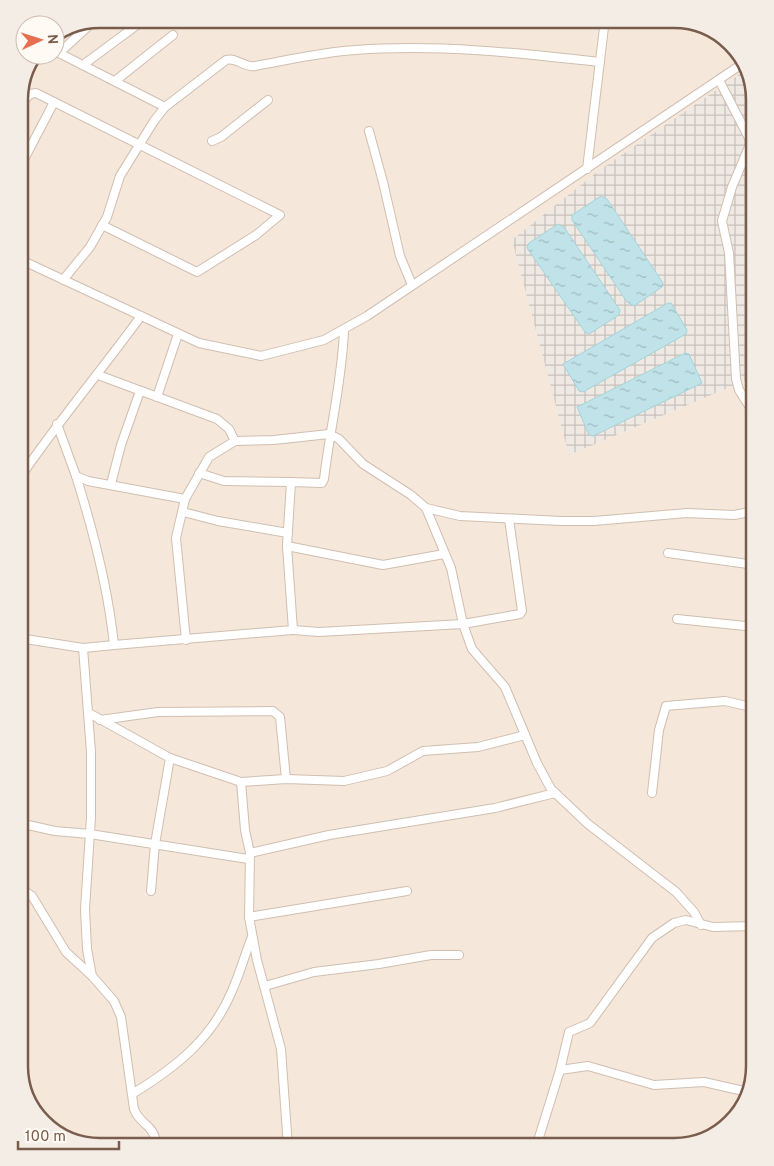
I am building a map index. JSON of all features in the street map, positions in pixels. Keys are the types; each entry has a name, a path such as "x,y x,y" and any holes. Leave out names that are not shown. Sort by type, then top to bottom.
{"street":[{"path":"83,65 133,28"},
{"path":"587,169 604,28"},
{"path":"65,45 84,29"},
{"path":"115,81 173,35"},
{"path":"63,280 90,248 102,225 120,176 139,143 165,107 220,64 230,59 250,67 334,52 425,50 506,52 600,62"},
{"path":"65,56 165,107"},
{"path":"28,263 199,343 260,356 315,343 344,331 738,66"},
{"path":"718,80 746,133"},
{"path":"28,96 32,92 54,102 280,215 256,235 197,272 102,225"},
{"path":"212,141 221,137 268,100"},
{"path":"28,152 54,102"},
{"path":"368,131 383,182 400,256 412,285"},
{"path":"746,154 732,187 722,221 729,253 736,379 739,390 746,401"},
{"path":"28,466 57,424 98,375 141,316"},
{"path":"199,473 224,481 322,483 339,384 344,331"},
{"path":"157,397 178,334"},
{"path":"98,375 217,419 230,429 234,441"},
{"path":"110,484 140,390"},
{"path":"57,424 97,542 109,599 114,646"},
{"path":"186,640 176,538 184,512 185,499 209,457 234,441 274,440 329,434 339,439 363,464 411,495 426,508 460,516 594,521 687,512 734,515 746,513"},
{"path":"76,476 88,481 185,499"},
{"path":"291,482 288,546 293,630"},
{"path":"426,508 457,589 463,624 472,649 505,687 537,763 555,793 588,824 676,892 694,912 701,925"},
{"path":"184,512 218,521 288,533"},
{"path":"28,639 83,648 293,630 319,632 463,624 521,613 508,518"},
{"path":"288,546 383,565 444,554"},
{"path":"668,553 746,564"},
{"path":"677,619 746,625"},
{"path":"83,648 91,752 90,834 87,849 85,909 87,949 92,976"},
{"path":"652,793 659,730 666,706 725,701 746,706"},
{"path":"100,720 158,712 273,711 280,717 286,779"},
{"path":"88,713 170,758 241,782 286,779 328,781 362,778 400,766 423,751 478,747 525,735"},
{"path":"151,891 155,844 170,758"},
{"path":"241,782 244,830 249,856 249,917 252,936 281,1049 287,1138"},
{"path":"28,825 55,831 249,856 329,835 495,808 555,793"},
{"path":"249,917 407,891"},
{"path":"28,893 32,896 66,952 92,976 118,1008 124,1032 136,1115 150,1126 156,1138"},
{"path":"539,1138 560,1070 569,1032 590,1023 652,938 678,922 686,920 701,925 723,928 746,927"},
{"path":"132,1094 166,1073 206,1035 233,989 252,936"},
{"path":"265,986 314,972 431,955 459,955"},
{"path":"560,1070 588,1066 654,1085 704,1082 742,1091"}],"shaded area":[{"path":"90,28 679,28 698,31 715,40 737,63 741,73 601,169 569,455 746,380 746,1076 737,1103 711,1129 684,1138 95,1138 76,1135 59,1126 37,1103 28,1076 28,95 30,81 37,65 65,65 65,36"},
{"path":"741,73 746,90 746,380 569,455 512,240 601,169"}],"water":[{"path":"601,196 607,199 663,283 662,287 634,306 627,302 572,220 572,215"},
{"path":"558,224 564,227 620,310 619,315 589,334 585,332 527,248 529,243"},
{"path":"671,303 687,330 686,334 583,392 579,391 563,364"},
{"path":"685,353 689,354 702,383 593,436 589,435 577,407"}]}
